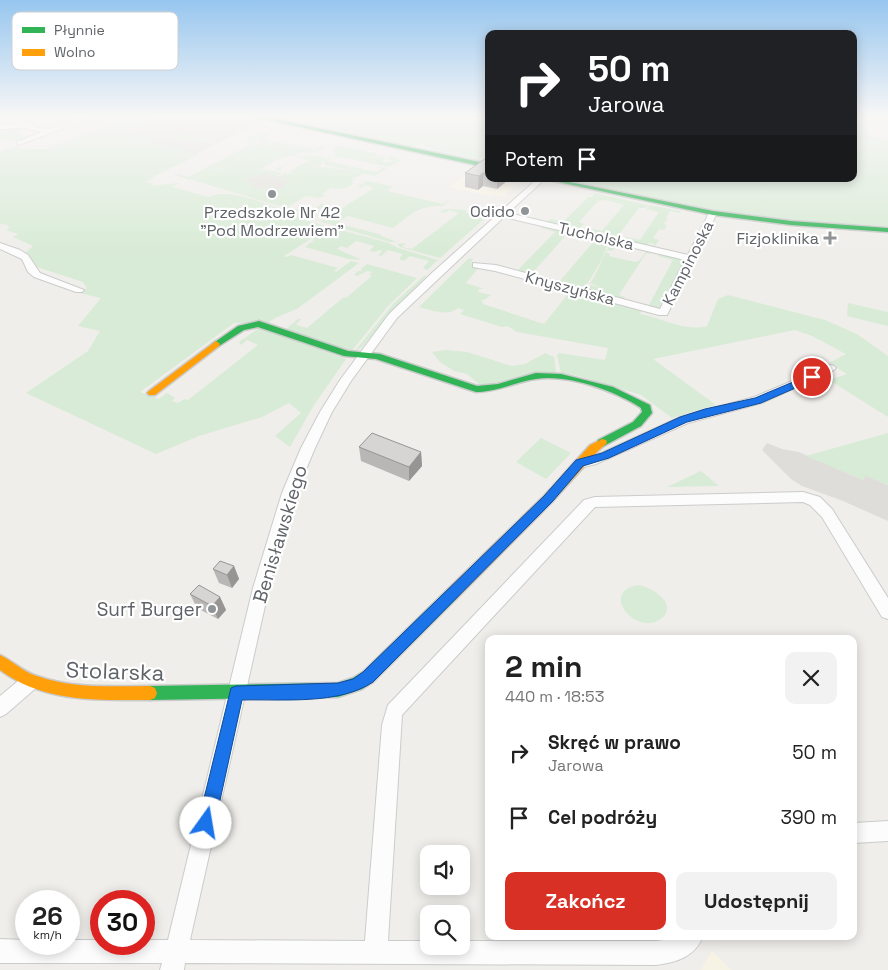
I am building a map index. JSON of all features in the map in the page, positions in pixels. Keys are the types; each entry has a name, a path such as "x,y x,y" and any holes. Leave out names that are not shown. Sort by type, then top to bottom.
{"street":[{"path":"471,162 485,165"},
{"name":"Benisławskiego","path":"174,961 261,588 289,493 316,430 363,355 404,304 538,182"},
{"path":"562,182 714,213 791,223 888,230"},
{"name":"Kampinoska","path":"663,313 714,213"},
{"name":"Tucholska","path":"502,214 690,258"},
{"path":"0,246 22,254 32,263 33,272 79,290"},
{"name":"Knyszyńska","path":"476,264 663,313"},
{"path":"152,393 234,331 248,324 263,324 347,354 363,355"},
{"name":"Stolarska","path":"0,662 13,674 30,682 81,693 236,693 338,690 357,684 368,677 548,499 580,463 603,442 643,419 647,413 646,407 637,400 558,376 536,376 482,390 377,356 363,355"},
{"path":"580,463 606,456 696,415 758,400 830,368"},
{"path":"376,951 390,725 394,711 589,504 595,502 763,497 810,498 828,513 887,609"},
{"path":"0,708 30,682"},
{"path":"857,833 888,831"},
{"path":"0,951 174,961 376,951 656,953 677,950 688,940"}],"shaded area":[{"path":"103,162 178,162 152,175"},
{"name":"Przedszkole Nr 42 \"Pod Modrzewiem\"","path":"241,166 314,185 280,204 207,183"},
{"path":"474,168 485,176 485,182 520,182 504,196 493,194 490,196 450,187"},
{"path":"767,443 782,449 799,452 863,480 865,475 888,485 888,521 843,501 802,486 791,479 762,450"},
{"path":"712,951 731,970 701,970"}],"green space":[{"path":"0,162 183,162 155,176 144,173 155,177 145,182 154,184 150,186 179,183 172,187 209,197 216,194 243,196 284,211 283,208 310,216 304,220 389,243 398,248 438,260 427,270 423,268 429,261 410,256 404,261 399,259 403,254 388,250 381,256 378,255 383,251 369,251 374,246 356,241 347,248 341,246 337,249 362,260 349,259 305,247 314,240 312,238 284,256 291,255 338,268 334,271 336,272 351,261 359,263 297,309 268,323 234,323 140,392 159,399 167,393 175,398 172,401 178,403 184,399 188,400 258,345 247,340 241,345 239,342 259,328 346,359 314,405 290,447 275,436 301,413 289,403 262,417 199,436 156,454 26,393 88,351 100,331 78,326 101,298 79,293 87,288 83,282 37,267 26,252 33,246 13,237 18,234 6,230 9,228 8,225 0,224"},
{"path":"217,162 255,162 218,169 202,177 190,180 174,175 182,174 188,177"},
{"path":"254,162 272,162 261,169 283,173 277,176 263,173 244,181 254,184 252,187 261,189 266,187 279,190 285,187 283,186 288,181 280,179 293,181 279,177 285,173 289,174 307,168 345,170 363,174 352,179 355,180 351,182 354,183 346,188 331,188 322,194 325,195 319,198 306,196 288,207 309,213 321,204 326,205 310,215 192,180 218,170"},
{"path":"306,162 322,162 319,167 288,172"},
{"path":"324,162 333,162 376,172 382,169 378,167 387,168 375,176 325,165"},
{"path":"366,162 397,162 389,167"},
{"path":"857,162 888,162 888,226 785,220 686,207 574,182 857,182"},
{"path":"285,166 280,170 288,172 274,169"},
{"path":"367,181 399,188 392,187 387,191 443,204 449,200 444,198 450,200 443,206 428,207 416,211 393,228 348,216 337,223 382,235 397,242 390,242 308,218 318,214 313,219 322,221 374,188 365,185 361,188 358,186"},
{"path":"595,193 648,205 645,208 639,208 616,238 610,235 608,237 585,231 588,228 602,231 624,205 606,200 598,201 579,222 584,224 579,229 575,229 577,227 571,225 569,227 547,222 550,219 563,222 588,197 592,197"},
{"path":"649,205 681,211 680,213 670,211 666,218 668,219 663,224 667,225 664,230 659,229 653,238 659,240 654,247 651,247 655,244 648,243 649,246 623,240 625,237 640,240 659,212 646,209"},
{"path":"447,209 466,210 466,213 485,215 488,212 491,213 440,258 400,247 397,244 406,243 402,247 412,249 459,213 449,210 445,213 440,211"},
{"path":"544,226 573,234 567,234 534,271 538,273 535,277 537,273 531,271 528,275 517,271 555,232 541,228"},
{"path":"582,235 610,242 588,282 583,289 552,281 560,281 594,241 580,237"},
{"path":"612,242 618,243 612,251 608,250 606,252"},
{"path":"647,250 651,254 646,253 619,295 625,297 623,300 585,290 590,285 600,287 590,283 606,252 610,254 609,256 635,262 639,261"},
{"path":"660,253 685,261 658,309 641,304 649,305 673,260 658,256"},
{"path":"469,258 473,259 471,263 480,266 466,283 484,289 479,289 478,292 491,295 484,300 481,299 483,304 544,324 571,290 642,309 640,314 681,326 707,326 718,299 728,295 825,320 857,334 888,356 888,417 829,380 847,374 829,363 846,354 812,336 795,330 653,359 716,405 672,418 641,395 575,375 561,373 557,355 559,353 605,360 608,348 517,332 507,326 502,327 460,314 464,310 458,308 454,311 444,312 419,307"},
{"path":"367,264 417,278 388,306 350,353 286,329 298,319 301,319 296,325 307,328 344,297 346,298 372,276 369,275 372,272 367,271 357,276 354,275 358,271 362,271 361,269"},
{"path":"425,275 426,277 397,306 361,348 354,352 394,303"},
{"path":"848,303 888,312 888,326 847,316"},
{"path":"445,350 467,352 512,366 525,364 545,353 554,357 556,373 496,385 480,385 467,374 454,371 440,362 432,352"},
{"path":"888,433 888,485 866,476 863,480 806,456"},
{"path":"541,438 571,453 546,479 516,462"},
{"path":"701,471 719,486 667,487"},
{"path":"638,585 651,589 666,603 665,615 659,620 650,623 640,622 625,611 621,603 621,596 627,589"}],"building":[{"path":"480,162 485,162 485,173 479,176 465,173"},
{"path":"372,433 421,452 409,467 359,447"},
{"path":"220,561 234,566 227,575 213,569"},
{"path":"199,585 220,597 212,606 190,594"}],"traffic: fast":[{"path":"471,162 485,165"},
{"path":"562,182 713,213 791,223 888,230"},
{"path":"216,344 241,328 259,324 347,354 377,356 476,389 499,386 536,376 561,376 609,389 646,407 647,413 637,424 602,443"},
{"path":"150,693 338,690 357,684 368,677 452,594"}],"traffic: slow":[{"path":"152,393 216,344"},
{"path":"452,594 548,499 594,448 602,443"},
{"path":"0,662 16,674 52,688 91,693 150,693"}],"place":[{"name":"Przedszkole Nr 42 \"Pod Modrzewiem\"","path":"272,194"},
{"name":"Odido","path":"525,211"},
{"name":"Fizjoklinika","path":"830,238"},
{"name":"Surf Burger","path":"212,609"}],"route":[{"path":"206,823 236,693 338,690 357,684 368,677 470,574 548,499 580,463 606,456 705,412 743,405 812,377"}]}
